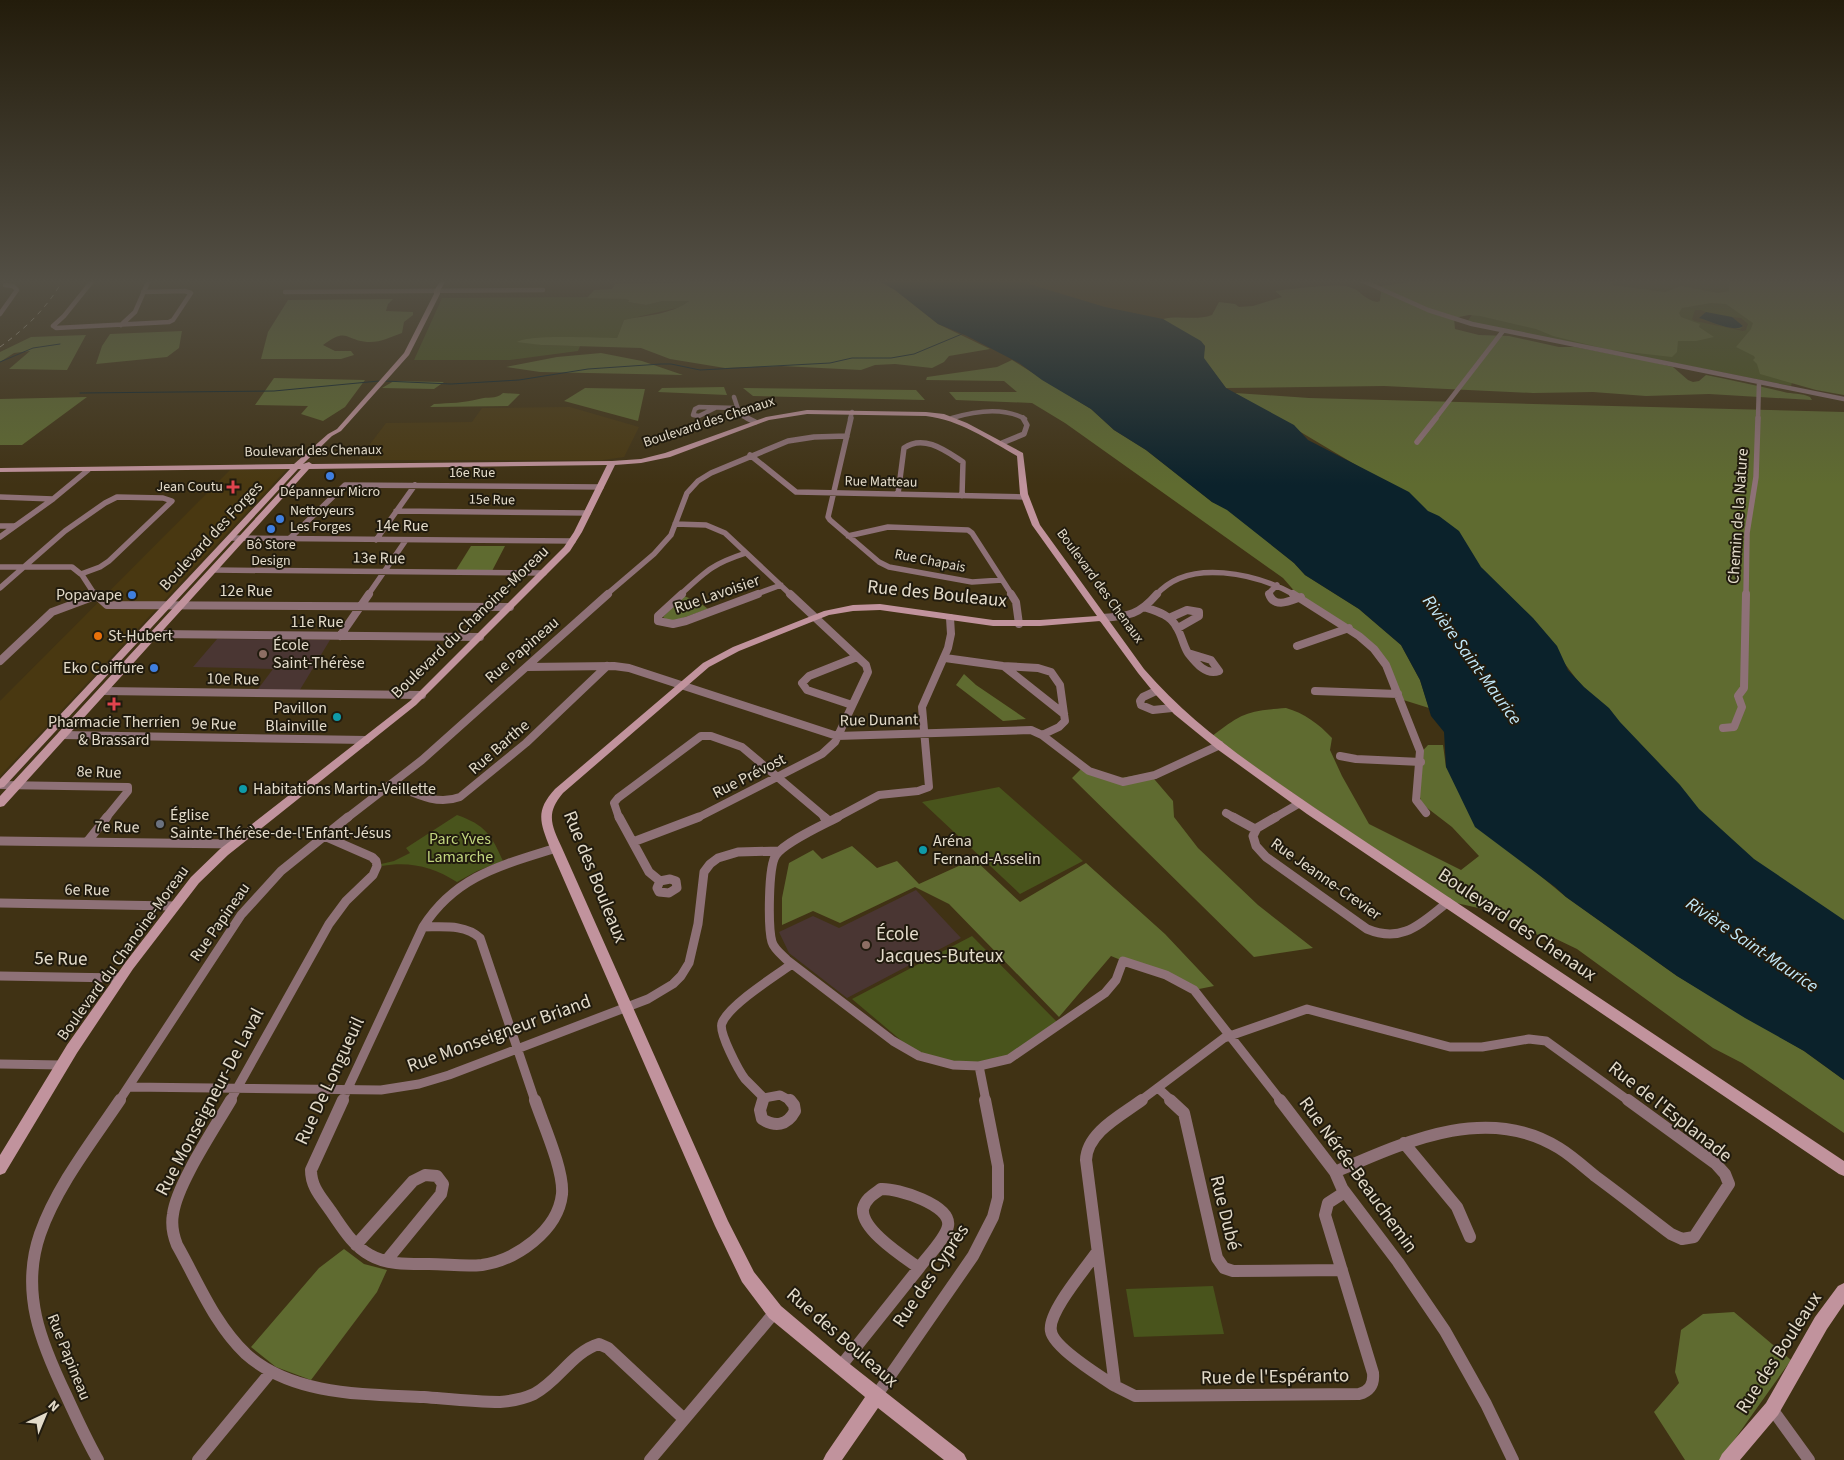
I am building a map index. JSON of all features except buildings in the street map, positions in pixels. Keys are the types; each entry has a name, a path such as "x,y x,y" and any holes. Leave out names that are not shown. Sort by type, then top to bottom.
{"street":[{"name":"Boulevard des Forges","path":"0,804 337,435 339,430 407,354 410,348"},
{"path":"1417,442 1490,348"},
{"path":"1589,348 1844,399"},
{"name":"Chemin de la Nature","path":"1722,728 1734,728 1742,707 1738,696 1744,688 1747,533 1753,511 1757,483 1758,382"},
{"path":"734,397 740,416 755,422"},
{"path":"715,408 737,408"},
{"name":"Boulevard des Chenaux","path":"0,470 612,464 667,456 755,422 794,412 929,414 952,418 1002,443 1021,456 1024,497 1039,529 1156,691 1172,708 1300,803 1844,1169"},
{"name":"Rue Chapais","path":"852,412 829,518 880,562 893,568 975,582 1002,580"},
{"path":"952,418 973,412 1007,414 1023,418 1027,424 1024,434 1002,443"},
{"name":"Boulevard des Forges","path":"0,785 297,466 330,435 339,430"},
{"name":"Rue Papineau","path":"98,1460 82,1431 40,1338 34,1318 30,1283 32,1259 48,1214 67,1180 241,915 274,877 421,761 659,549 670,536 686,496 696,484 715,470 777,444 800,438 846,436"},
{"path":"898,494 905,447 913,443 923,442 963,462 962,496"},
{"name":"Rue Matteau","path":"750,455 794,491 1024,497"},
{"name":"Boulevard du Chanoine-Moreau","path":"1,1164 62,1065 121,978 174,906 205,869 422,695 544,573 573,541 612,464"},
{"path":"0,537 53,499 88,470"},
{"name":"16e Rue","path":"289,539 344,485 601,487"},
{"path":"376,540 415,485"},
{"path":"0,497 53,499"},
{"path":"0,588 65,531 111,500 118,498 163,498 169,499 172,502 109,561 100,567 81,574"},
{"name":"15e Rue","path":"396,511 588,513"},
{"name":"Rue Prévost","path":"633,842 689,822 817,758 833,744 868,672 867,666 725,533 698,524 675,524"},
{"path":"0,526 14,526"},
{"path":"848,536 888,527 966,529 972,534 1016,602 1019,624"},
{"name":"14e Rue","path":"230,538 573,541"},
{"path":"340,636 406,540"},
{"name":"Rue Lavoisier","path":"746,553 721,561 710,567 658,616 658,621 673,624 686,621 781,586"},
{"path":"0,567 72,567 81,574 95,596 52,612 0,661"},
{"name":"13e Rue","path":"214,570 544,573"},
{"path":"1102,618 1133,613 1144,607 1156,592 1166,585 1178,579 1199,574 1240,575 1259,578 1301,598 1349,628 1382,659 1420,751 1416,800 1426,813"},
{"path":"1277,585 1270,592 1270,597 1273,601 1282,603 1301,598"},
{"name":"12e Rue","path":"95,596 107,605 510,607"},
{"name":"Rue des Bouleaux","path":"958,1460 840,1367 775,1312 748,1277 732,1247 556,848 545,818 546,808 552,798 701,668 720,657 815,618 849,608 880,607 950,618 1019,624 1102,618"},
{"path":"1144,607 1169,618 1178,628 1188,653"},
{"path":"1169,618 1187,609 1199,612 1199,616 1178,628"},
{"path":"950,618 950,638 945,658 922,707 930,784 928,788 883,793 829,821 779,851 774,857 771,866 770,935 776,950 792,964 911,1053 953,1065 979,1066"},
{"path":"1297,646 1349,628"},
{"name":"11e Rue","path":"155,634 480,637"},
{"path":"852,705 807,690 802,683 809,676 857,657"},
{"path":"945,658 1005,667 1024,667 1053,674 1058,680 1063,696 1065,721 1062,725 1042,735"},
{"name":"Rue Dunant","path":"527,667 607,666 633,669 837,736 1023,729 1042,735 1084,768 1100,776 1122,782 1155,775 1220,745"},
{"name":"Rue Barthe","path":"392,784 435,800 448,801 460,797 526,743 607,666"},
{"path":"110,667 125,667"},
{"path":"1005,667 1064,714"},
{"name":"10e Rue","path":"103,691 422,695"},
{"path":"1156,691 1141,698 1141,705 1153,710 1172,708"},
{"path":"1316,691 1398,694"},
{"name":"9e Rue","path":"62,736 366,740"},
{"path":"660,881 650,873 615,810 615,801 698,737 711,736 740,746 829,821"},
{"path":"1340,756 1356,759 1420,762"},
{"name":"8e Rue","path":"0,785 128,788 128,791 87,842"},
{"name":"Rue Jeanne-Crevier","path":"1300,803 1255,830 1254,842 1266,857 1367,929 1377,934 1393,936 1402,934 1448,902"},
{"name":"Rue Jeanne-Crevier","path":"1226,813 1255,830"},
{"name":"Rue Monseigneur-De Laval","path":"324,836 372,856 376,861 376,869 332,919 180,1192 173,1212 172,1232 177,1245 227,1332 240,1347 270,1373 307,1386 334,1391 507,1401 524,1398 541,1391 587,1348 600,1344 608,1348 684,1419"},
{"name":"7e Rue","path":"0,841 234,844"},
{"name":"Rue De Longueuil","path":"422,927 471,930 482,942 562,1181 561,1199 550,1223 541,1234 522,1250 505,1259 488,1264 472,1266 387,1260 371,1256 356,1245 315,1189 311,1174 314,1161 422,927 437,905 462,884 494,868 556,848"},
{"name":"Rue Monseigneur Briand","path":"129,1087 388,1089 419,1084 449,1075 648,999 669,987 681,977 692,955 704,872 708,867 720,858 732,854 779,851"},
{"name":"6e Rue","path":"0,903 174,906"},
{"name":"Rue Nérée-Beauchemin","path":"979,1066 1016,1055 1095,1001 1116,980 1123,961 1171,977 1193,988 1335,1172 1345,1192 1432,1310 1463,1362 1513,1460"},
{"path":"764,1098 744,1077 722,1034 721,1027 734,1010 792,964"},
{"name":"5e Rue","path":"0,976 121,978"},
{"name":"Rue de l'Esplanade","path":"1230,1035 1307,1009 1450,1047 1470,1048 1540,1039 1558,1049 1710,1160 1722,1170 1729,1184 1694,1237 1682,1239 1671,1234 1559,1148 1532,1134 1506,1127 1465,1127 1440,1131 1335,1172"},
{"path":"1115,1386 1086,1165 1087,1147 1097,1134 1230,1035"},
{"path":"0,1064 62,1065"},
{"name":"Rue des Cyprès","path":"832,1460 973,1256 993,1216 998,1191 998,1166 979,1066"},
{"name":"Rue Dubé","path":"1158,1088 1184,1113 1217,1258 1222,1266 1233,1271 1342,1270"},
{"path":"1404,1144 1457,1207 1470,1237"},
{"path":"356,1245 413,1181 425,1175 437,1176 443,1184 442,1194 387,1260"},
{"path":"840,1367 919,1268 946,1233 949,1226 948,1219 936,1208 914,1196 893,1188 881,1189 866,1202 863,1214 865,1222 872,1230 919,1268"},
{"name":"Rue de l'Espéranto","path":"1098,1252 1056,1311 1052,1319 1051,1332 1059,1344 1115,1386 1135,1396 1142,1397 1359,1394 1367,1392 1372,1386 1373,1373 1325,1215 1325,1209 1329,1200 1345,1192"},
{"name":"Rue des Bouleaux","path":"1728,1460 1772,1409 1821,1323 1844,1291"},
{"path":"650,1460 775,1312"},
{"path":"198,1460 270,1373"},
{"path":"1772,1409 1809,1460"}],"shaded area":[{"path":"570,407 639,427 624,457 603,460 358,460 386,423 472,422 482,408"},
{"path":"287,469 0,776 0,701 230,470"},
{"name":"École Saint-Thérèse","path":"217,639 330,640 298,693 255,693 273,669 193,667"},
{"name":"École Jacques-Buteux","path":"916,890 961,938 847,998 789,953 779,932 813,916 839,928"}],"green space":[{"path":"8,348 79,348 67,370 9,369 30,351 14,353 0,362 0,352"},
{"path":"101,348 179,348 167,357 96,364"},
{"path":"264,348 329,348 335,351 351,351 354,355 341,359 261,359"},
{"path":"419,348 579,348 578,351 510,360 414,360"},
{"path":"641,348 990,349 949,356 944,362 932,368 895,364 875,365 861,370 781,366 725,368 670,359"},
{"path":"1205,348 1581,348 1673,367 1693,382 1699,381 1706,375 1804,395 1812,400 1709,394 1646,396 1593,392 1533,393 1384,386 1226,388 1203,358"},
{"path":"1599,348 1803,348 1791,386"},
{"path":"1602,348 1677,348 1677,352 1672,357"},
{"path":"1738,348 1844,348 1844,395 1816,390 1760,374 1757,364 1753,360 1754,356"},
{"path":"601,353 642,361 683,375 540,372 506,367 557,357"},
{"path":"1012,360 1091,409 1114,430 1146,450 1212,502 1227,509 1294,563 1305,575 1359,609 1401,645 1420,680 1429,708 1397,698 1379,656 1350,629 1297,594 1283,578 1065,423 1032,403 956,400 949,392 1017,392 1004,381 926,380 927,377 997,367"},
{"path":"274,378 365,380 345,407 323,421 301,414 308,406 255,405"},
{"path":"394,381 444,382 434,389 382,388"},
{"path":"724,387 727,395 658,392 662,388"},
{"path":"585,388 645,389 638,421 564,401"},
{"path":"743,388 916,390 925,400 753,396"},
{"path":"503,393 520,394 508,406 430,407 434,404 494,397"},
{"path":"1235,393 1309,398 1844,412 1844,927 1738,853 1577,680 1542,633 1376,477"},
{"path":"87,397 22,445 0,445 0,399"},
{"path":"471,546 505,546 492,571 456,570"},
{"path":"684,596 699,602 708,609 674,621 663,617"},
{"path":"964,674 976,685 1026,719 1003,721 956,685"},
{"path":"1286,708 1311,720 1332,738 1330,750 1342,776 1369,824 1461,870 1479,856 1452,827 1422,804 1415,780 1417,757 1428,745 1443,745 1446,767 1526,864 1566,897 1677,976 1804,1051 1844,1080 1844,1133 1742,1063 1713,1048 1577,949 1552,937 1540,936 1487,910 1452,902 1211,737 1245,715 1262,710"},
{"path":"1082,768 1121,778 1149,773 1173,801 1174,817 1198,848 1258,905 1313,948 1254,957 1072,778"},
{"path":"999,787 1083,861 1020,894 922,802"},
{"name":"Parc Yves Lamarche","path":"457,815 481,827 491,837 503,861 477,871 457,882 439,872 421,866 402,864 382,866 381,864 394,861 410,853 406,848"},
{"path":"852,846 877,868 897,861 919,884 974,859 1020,902 1086,863 1165,934 1214,986 1194,990 1111,956 1059,1017 949,904 915,887 840,923 813,911 782,925 782,898 789,863 813,850 822,859"},
{"path":"972,936 1059,1024 1025,1049 977,1069 922,1058 852,999"},
{"path":"344,1249 364,1264 387,1270 377,1292 311,1380 276,1367 251,1347 319,1268"},
{"path":"1213,1286 1224,1334 1134,1337 1126,1289"},
{"path":"1734,1312 1791,1360 1720,1460 1685,1460 1654,1412 1679,1383 1675,1372 1681,1330 1703,1314"}],"water":[{"name":"Rivière Saint-Maurice","path":"990,348 1205,348 1204,358 1226,388 1294,425 1308,440 1409,492 1428,511 1439,516 1459,531 1481,567 1533,618 1557,646 1568,670 1584,687 1609,708 1680,785 1699,809 1754,859 1844,920 1844,1080 1804,1051 1745,1018 1677,976 1566,897 1475,827 1446,767 1444,732 1431,716 1420,680 1401,645 1359,609 1305,575 1294,563 1227,510 1212,502 1146,450 1114,430 1091,409 1042,380 1019,363"}],"waterway":[{"path":"0,362 33,348"},
{"path":"384,381 451,384 519,380 588,369 661,364 671,364 700,370 830,363 852,358 891,358 914,354 928,348"},
{"path":"80,393 274,391 379,381"}],"place":[{"name":"Dépanneur Micro","path":"330,476"},
{"name":"Jean Coutu","path":"233,487"},
{"name":"Nettoyeurs Les Forges","path":"280,519"},
{"name":"Bô Store Design","path":"271,529"},
{"name":"Popavape","path":"132,595"},
{"name":"St-Hubert","path":"98,636"},
{"name":"École Saint-Thérèse","path":"263,654"},
{"name":"Eko Coiffure","path":"154,668"},
{"name":"Pharmacie Therrien & Brassard","path":"114,704"},
{"name":"Pavillon Blainville","path":"337,717"},
{"name":"Habitations Martin-Veillette","path":"243,789"},
{"name":"Église Sainte-Thérèse-de-l'Enfant-Jésus","path":"160,824"},
{"name":"Aréna Fernand-Asselin","path":"923,850"},
{"name":"École Jacques-Buteux","path":"866,945"}]}
